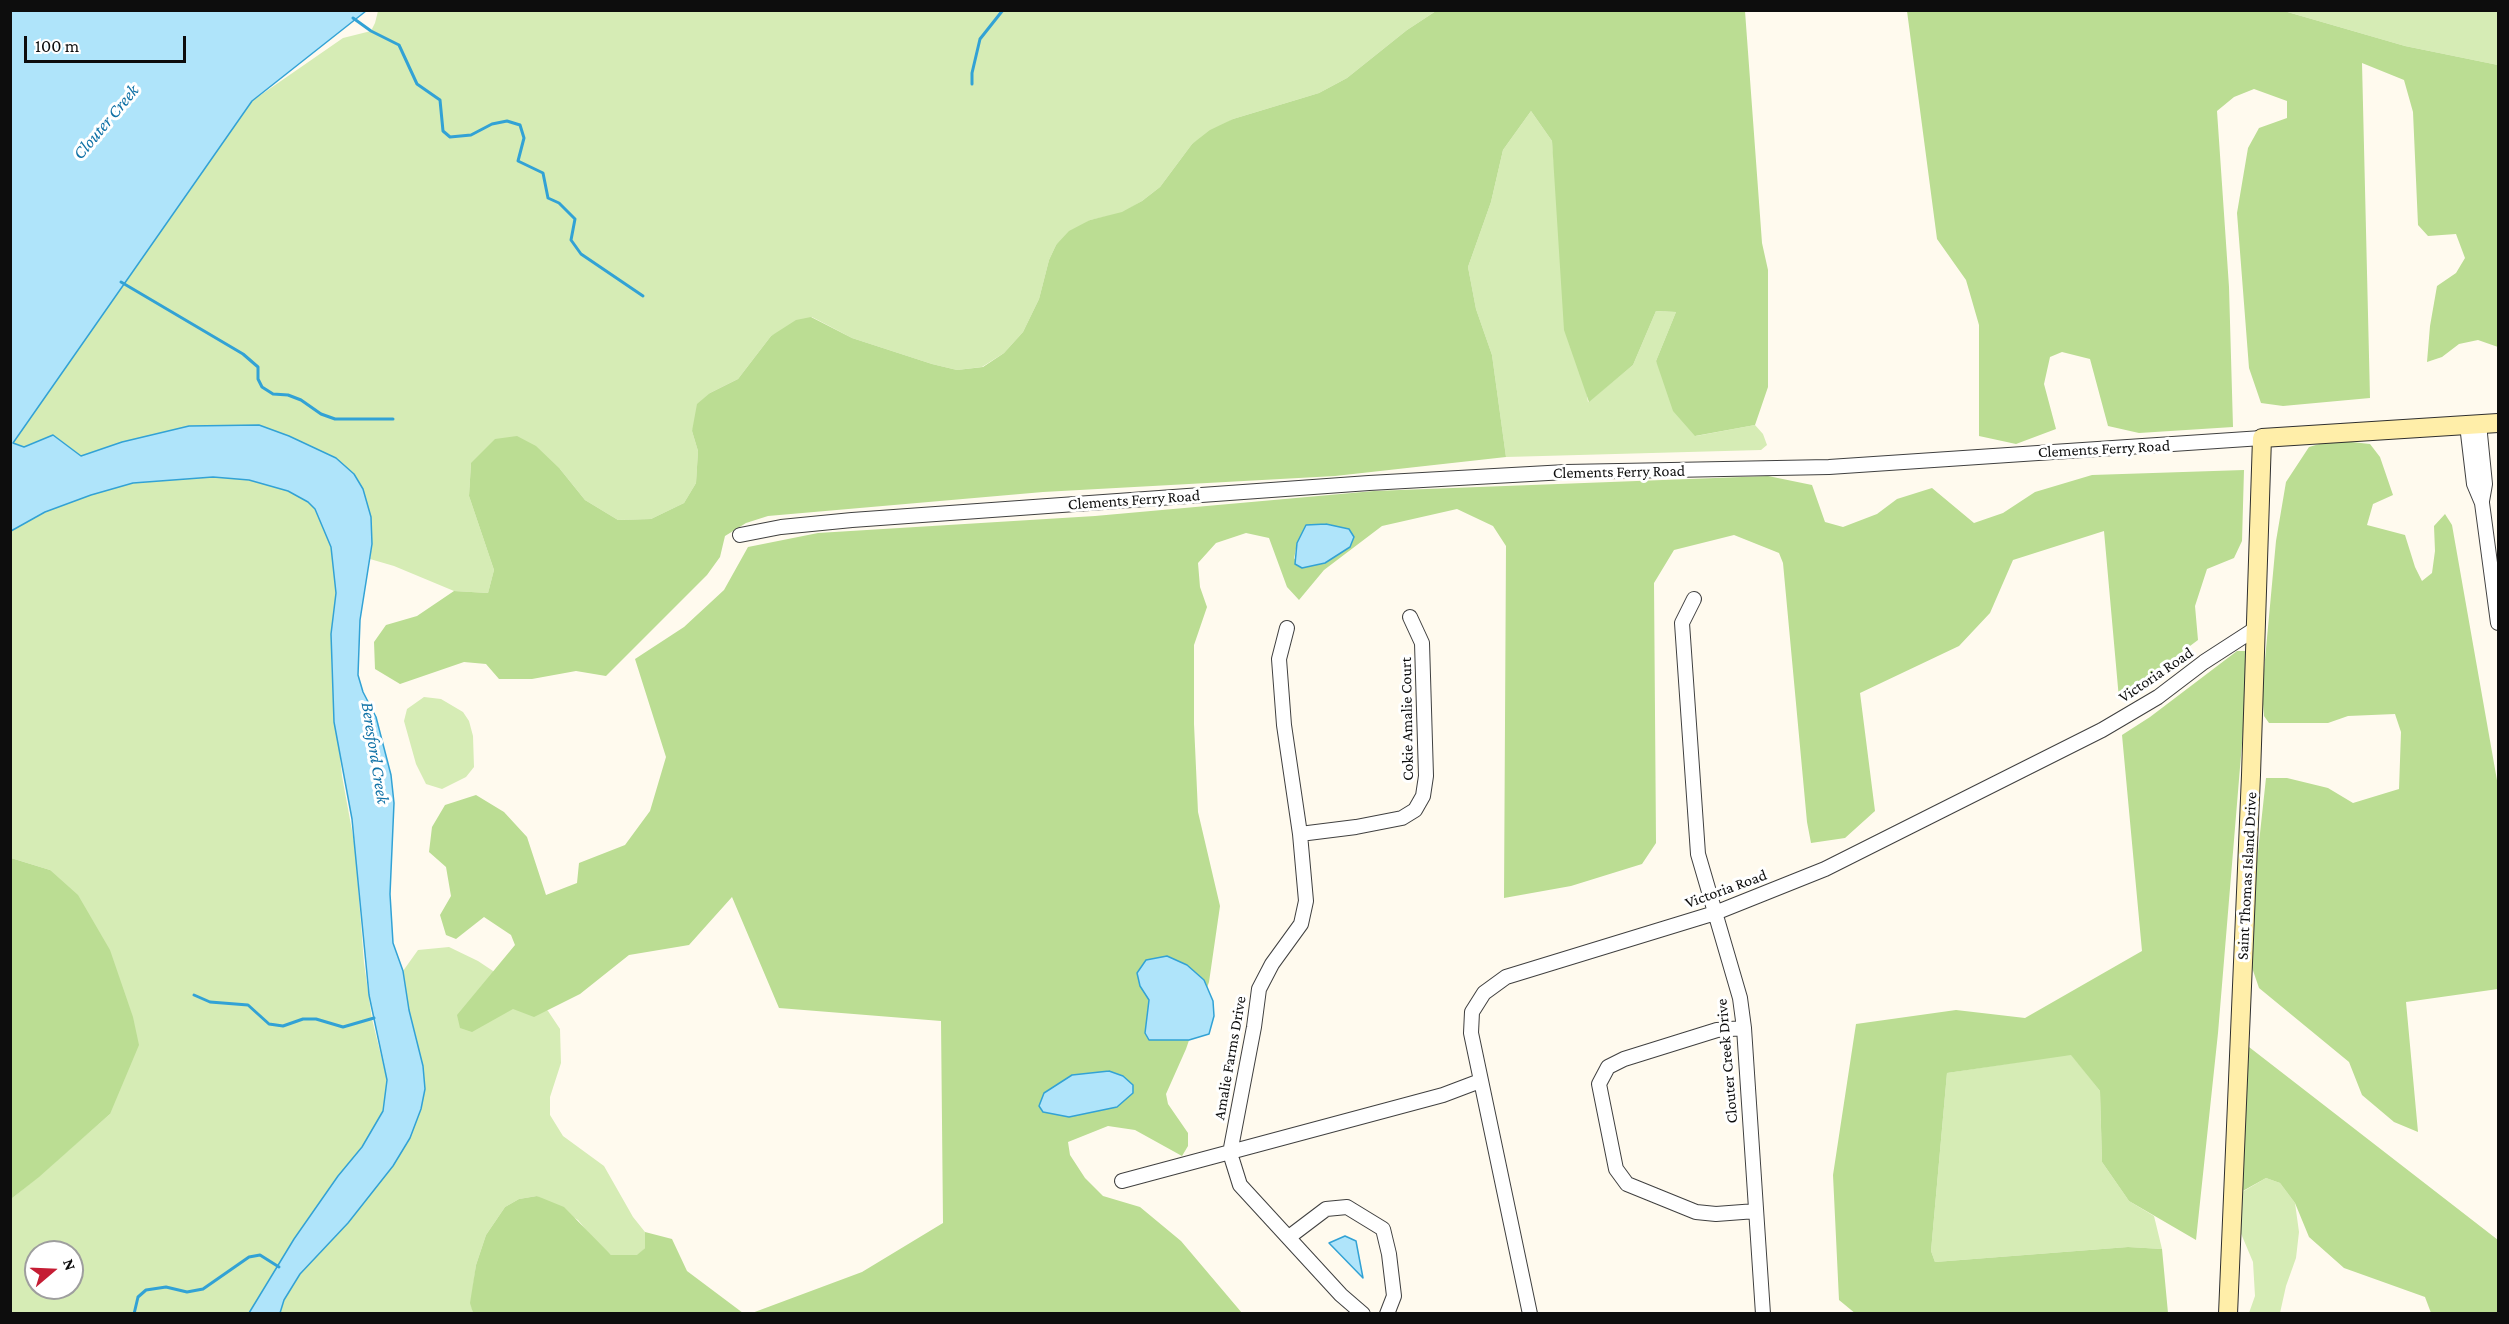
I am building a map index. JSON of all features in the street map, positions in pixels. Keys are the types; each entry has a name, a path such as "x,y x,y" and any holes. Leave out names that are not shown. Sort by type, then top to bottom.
{"main road":[{"name":"Clements Ferry Road","path":"2262,438 2499,423"},
{"name":"Saint Thomas Island Drive","path":"2228,1314 2262,438"}],"street":[{"path":"2473,425 2485,484 2482,503 2499,623"},
{"name":"Clements Ferry Road","path":"740,535 781,527 852,520 1370,483 1566,472 1829,467 1971,456 2100,451 2262,438"},
{"name":"Clouter Creek Drive","path":"1694,598 1682,623 1698,854 1740,998 1744,1029 1762,1314"},
{"name":"Cokie Amalie Court","path":"1300,834 1367,826 1402,818 1415,810 1423,796 1426,776 1422,644 1410,617"},
{"name":"Amalie Farms Drive","path":"1287,628 1279,659 1284,725 1300,834 1306,901 1301,924 1272,964 1259,989 1230,1153 1240,1185 1341,1295 1363,1314"},
{"name":"Victoria Road","path":"1530,1314 1471,1033 1472,1012 1484,993 1506,977 1715,913 1825,869 2102,730 2158,697 2204,662 2255,629"},
{"path":"1744,1029 1717,1030 1624,1059 1608,1067 1599,1084 1616,1169 1627,1184 1696,1212 1716,1214 1756,1212"},
{"path":"1122,1180 1443,1095 1480,1082"},
{"path":"1289,1237 1326,1209 1347,1207 1383,1229 1394,1296 1387,1314"}],"green space":[{"path":"378,11 1436,11 1407,30 1347,78 1319,93 1233,119 1192,144 1160,187 1142,201 1122,213 1090,220 1056,245 1049,260 1039,299 1023,332 1004,353 982,367 957,370 932,364 852,338 812,317 771,336 738,379 710,393 692,431 698,451 696,483 684,503 651,519 618,520 585,500 560,469 471,463 469,496 494,570 488,593 454,591 394,566 370,559 371,517 367,505 336,458 259,425 224,427 122,442 81,456 53,435 23,447 13,443 252,101 343,38 371,31"},
{"path":"1436,11 1745,11 1762,243 1768,270 1768,387 1755,425 1695,436 1673,411 1656,361 1676,312 1656,311 1633,365 1589,402 1564,330 1552,141 1531,111 1503,150 1491,202 1468,267 1476,309 1492,355 1506,457 1335,476 1043,492 768,516 746,523 725,536 720,557 707,575 606,676 576,671 532,679 499,679 486,664 464,662 400,684 375,669 374,642 386,625 417,616 454,591 488,593 494,570 469,496 471,463 495,439 517,436 536,446 560,469 585,500 618,520 651,519 684,503 696,483 698,451 692,431 697,404 710,393 738,379 771,336 796,320 811,317 852,338 932,364 957,370 983,367 1004,353 1023,332 1039,299 1049,260 1056,245 1069,231 1090,220 1122,212 1142,201 1160,187 1192,144 1210,130 1233,119 1319,93 1347,78 1407,30"},
{"path":"1907,11 2284,11 2405,46 2498,65 2498,347 2478,340 2459,344 2442,357 2427,362 2437,286 2456,273 2465,258 2456,234 2428,236 2418,225 2413,112 2404,80 2362,63 2370,398 2283,406 2261,403 2249,368 2237,213 2248,148 2259,128 2287,118 2287,101 2254,89 2234,97 2217,111 2229,287 2233,427 2139,433 2108,426 2090,359 2062,352 2050,357 2044,384 2056,429 2016,444 1979,436 1979,325 1966,280 1937,239"},
{"path":"2284,11 2498,11 2498,65 2405,46"},
{"path":"1531,111 1552,141 1559,222 1588,402 1633,365 1656,311 1676,312 1656,361 1696,436 1755,425 1763,434 1767,445 1761,450 1506,457 1492,355 1476,309 1468,267 1491,202 1503,150"},
{"path":"2333,440 2370,444 2380,457 2393,495 2373,504 2367,525 2405,535 2422,581 2432,573 2435,551 2434,526 2445,514 2452,525 2498,786 2498,989 2406,1002 2418,1132 2394,1122 2362,1095 2349,1062 2259,988 2247,953 2266,778 2287,778 2328,788 2353,803 2399,789 2401,732 2395,714 2348,716 2328,723 2269,723 2264,716 2262,692 2276,541 2286,482 2309,447"},
{"path":"2244,470 2242,541 2234,558 2207,569 2195,606 2198,640 2119,699 2104,531 2013,560 1990,613 1959,646 1860,693 1875,811 1845,838 1811,843 1807,822 1783,563 1779,553 1734,535 1674,550 1654,583 1656,843 1642,864 1571,886 1504,898 1506,546 1493,526 1457,509 1382,526 1324,570 1299,600 1287,587 1269,538 1246,533 1216,543 1198,563 1200,587 1207,607 1194,645 1194,724 1198,812 1220,906 1209,982 1186,1049 1166,1094 1168,1104 1188,1133 1188,1146 1182,1156 1135,1130 1108,1126 1068,1142 1070,1155 1085,1178 1103,1196 1140,1207 1181,1241 1242,1313 752,1313 862,1272 943,1223 941,1021 779,1008 732,897 689,945 629,955 580,994 534,1017 513,1009 472,1032 460,1028 457,1015 515,945 511,935 484,917 456,939 446,935 440,915 451,896 446,867 429,852 432,827 445,805 476,795 504,812 527,837 546,895 577,883 579,863 625,845 650,811 666,757 635,659 684,627 724,590 748,547 818,533 1095,516 1374,491 1768,476 1812,485 1825,522 1843,527 1877,514 1897,499 1932,488 1974,523 2003,513 2035,492 2092,475","holes":["1326,524 1349,529 1294,559 1297,543"]},
{"path":"213,477 249,480 288,491 308,502 315,509 331,547 336,593 331,634 332,681 342,776 355,847 364,963 372,1019 387,1080 383,1111 362,1147 338,1176 294,1239 249,1313 11,1314 11,1199 110,1114 50,870 11,858 11,531 45,512 133,483"},
{"path":"2237,651 2246,651 2248,671 2218,1033 2196,1240 2129,1201 2102,1162 2100,1091 2071,1055 1947,1073 1931,1251 1935,1262 2128,1247 2162,1249 2168,1313 1856,1314 1839,1300 1833,1175 1856,1024 1956,1010 2025,1018 2142,951 2122,735 2150,717"},
{"path":"424,697 441,699 463,712 469,721 473,736 474,767 466,777 442,789 426,784 416,764 404,721 407,709"},
{"path":"11,858 50,870 78,895 110,950 133,1017 139,1045 110,1114 11,1199"},
{"path":"449,947 478,961 529,995 548,1011 560,1029 561,1063 550,1097 550,1115 563,1136 604,1166 633,1217 645,1232 645,1248 637,1256 611,1255 599,1246 578,1220 537,1196 519,1199 505,1207 486,1235 476,1265 471,1303 473,1313 280,1314 284,1300 300,1274 348,1223 369,1194 417,1040 409,1010 403,971 418,950"},
{"path":"2249,1047 2498,1240 2498,1313 2431,1313 2425,1297 2344,1268 2309,1237 2295,1203 2280,1183 2266,1178 2241,1192"},
{"path":"2071,1054 2100,1091 2102,1162 2129,1201 2154,1216 2162,1249 2128,1247 1935,1262 1931,1251 1947,1073"},
{"path":"2266,1178 2280,1183 2295,1203 2299,1232 2296,1258 2280,1313 2249,1313 2255,1296 2253,1262 2237,1224 2237,1195"},
{"path":"537,1196 564,1207 611,1255 637,1255 645,1248 645,1232 672,1239 687,1271 743,1313 473,1313 470,1303 476,1265 486,1235 505,1207 519,1199"}],"water":[{"path":"11,10 366,11 252,101 13,443 24,447 53,435 81,456 122,442 189,426 259,425 336,458 354,474 363,489 371,517 372,544 360,620 358,675 363,692 376,717 391,775 394,803 390,894 393,943 403,971 409,1010 423,1066 425,1089 421,1109 410,1138 393,1166 348,1223 300,1274 284,1300 280,1313 249,1313 294,1239 338,1176 362,1147 383,1111 387,1080 369,995 352,819 334,722 331,634 336,593 331,547 315,509 308,502 288,491 249,480 213,477 133,483 45,512 11,531"},
{"path":"1326,524 1349,529 1354,537 1350,547 1325,563 1302,568 1295,564 1297,543 1306,525"},
{"path":"1167,956 1187,965 1204,980 1213,1001 1214,1016 1209,1034 1189,1040 1149,1040 1145,1033 1149,1000 1140,986 1137,973 1146,960"},
{"path":"1109,1071 1123,1076 1133,1085 1133,1093 1117,1107 1069,1117 1043,1112 1039,1106 1044,1093 1072,1075"},
{"path":"1345,1236 1356,1241 1363,1278 1329,1243"}],"waterway":[{"path":"972,84 972,73 980,39 1003,10"},
{"path":"353,18 371,31 399,45 417,84 440,100 443,131 450,137 471,135 492,124 507,121 520,125 524,138 518,161 543,173 548,198 559,203 575,219 571,240 581,254 643,296"},
{"path":"121,282 243,354 258,367 258,379 262,387 273,394 288,395 301,400 321,414 335,419 393,419"},
{"path":"194,995 210,1002 248,1005 269,1024 283,1026 303,1019 316,1019 343,1027 374,1018"},
{"path":"134,1314 138,1297 146,1290 166,1287 187,1292 203,1289 249,1257 260,1255 279,1267"}],"water label":[{"name":"Clouter Creek","path":"106,122"},
{"name":"Beresford Creek","path":"375,753"}]}
